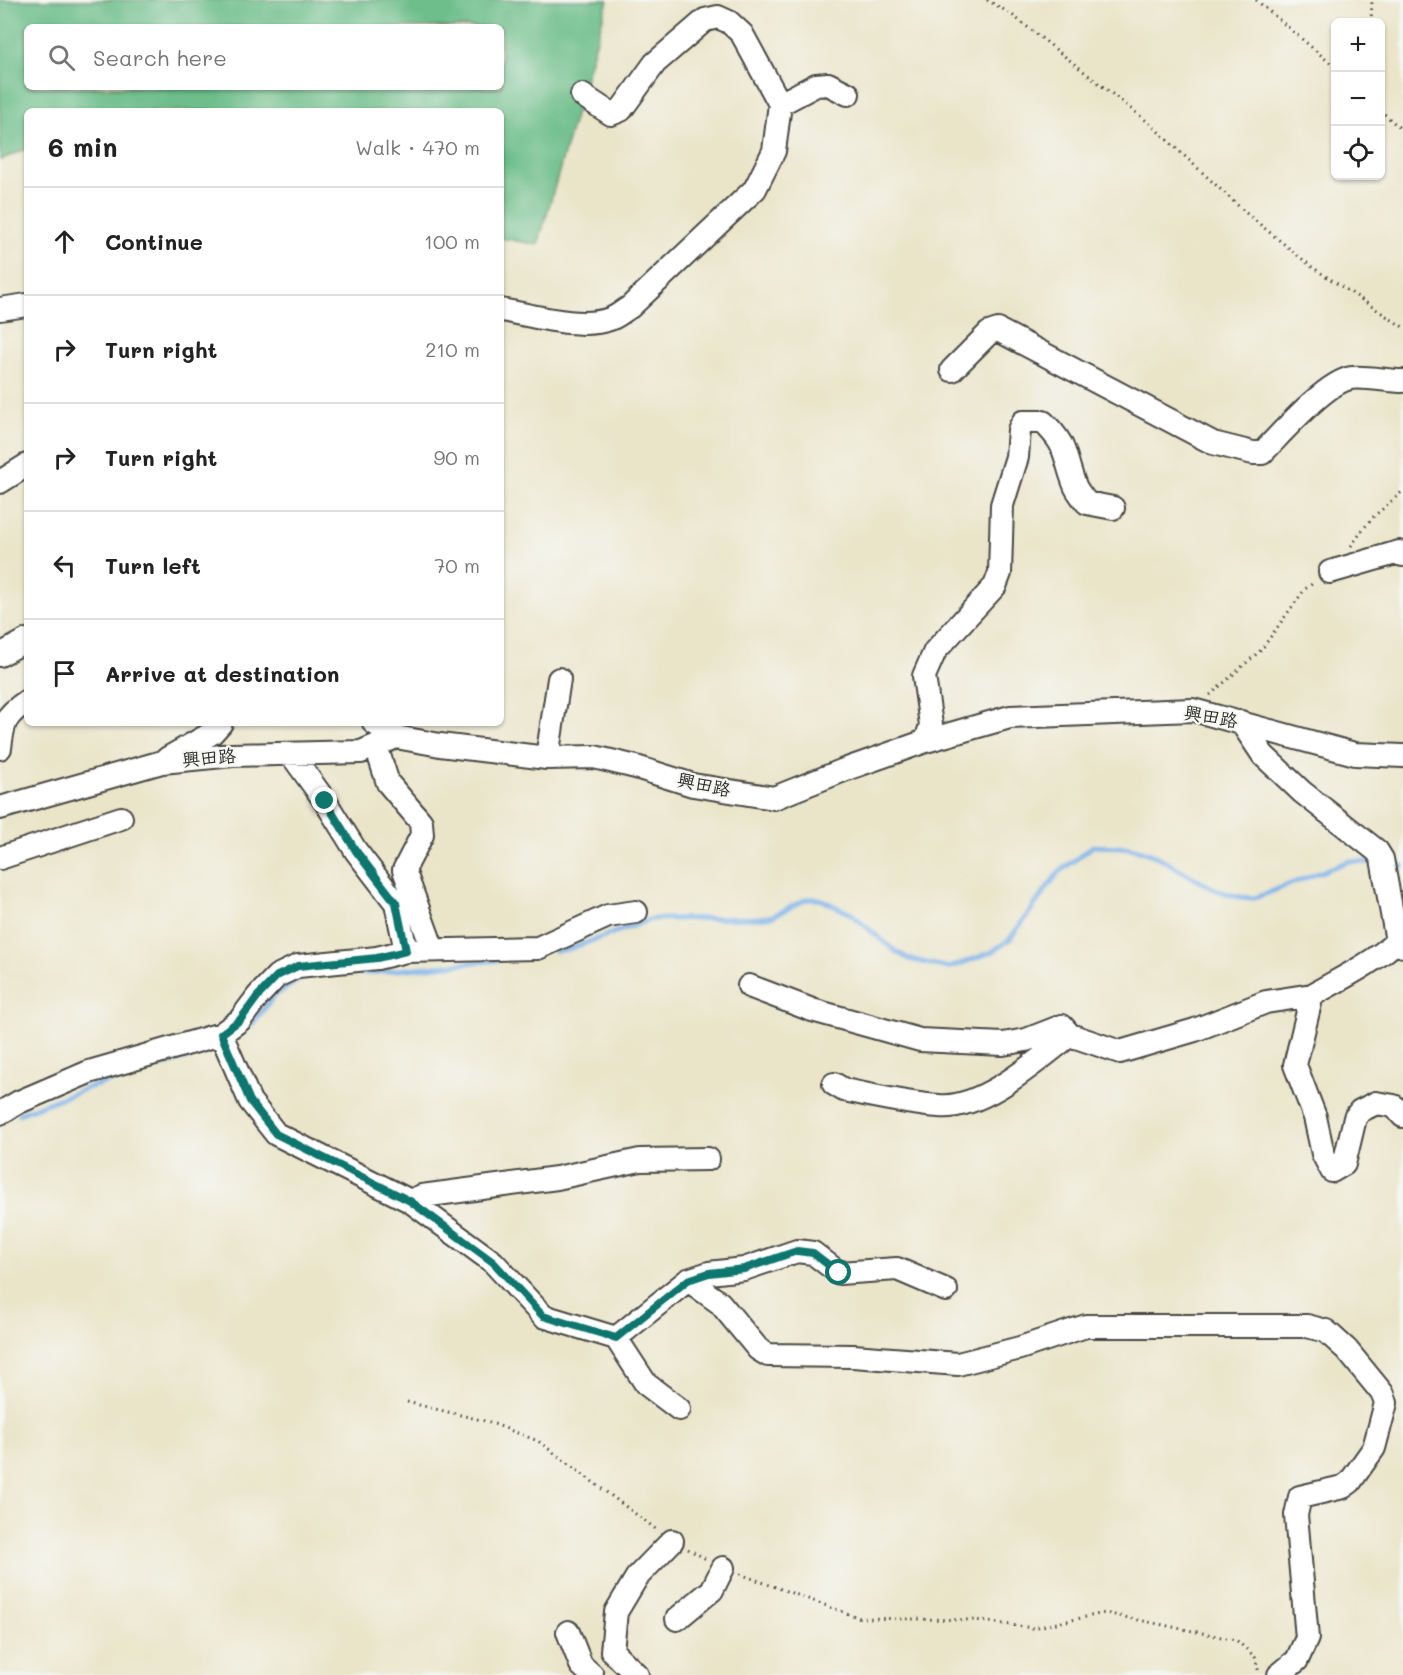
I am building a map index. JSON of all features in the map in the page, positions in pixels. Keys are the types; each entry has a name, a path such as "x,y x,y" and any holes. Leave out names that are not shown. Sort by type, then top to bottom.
{"street":[{"path":"504,310 595,323 612,319 630,307 755,189 774,151 780,104 742,34 729,22 718,17 705,20 655,63 621,110 611,114 582,94"},
{"path":"780,104 816,85 828,84 848,94"},
{"path":"0,309 24,305"},
{"path":"952,370 989,333 999,330 1213,443 1253,453 1262,453 1334,385 1351,378 1403,381"},
{"path":"926,741 931,725 924,676 935,651 995,586 1000,573 1002,505 1017,457 1018,430 1023,422 1043,422 1054,433 1064,447 1074,484 1087,503 1113,508"},
{"path":"0,483 24,467"},
{"path":"1330,572 1399,552 1403,555"},
{"path":"0,655 24,642"},
{"path":"547,758 559,679"},
{"path":"0,748 3,724 13,706"},
{"name":"興田路","path":"1,805 162,762 233,755 361,752 396,737 440,746 547,758 594,757 693,784 774,798 926,741 1011,717 1193,710 1355,753 1403,756"},
{"path":"750,986 812,1010 920,1040 1003,1044 1026,1040 1062,1026 1070,1035 1120,1052 1195,1030 1266,1002 1312,995 1400,944 1382,859 1377,851 1302,792 1263,755 1241,722"},
{"path":"162,762 214,726"},
{"path":"379,726 396,737"},
{"path":"376,747 388,783 421,822 422,835 404,870 433,950"},
{"path":"291,754 325,801 356,851 396,903 406,951"},
{"path":"0,858 121,818"},
{"path":"0,1113 19,1101 89,1072 221,1034 240,1020 277,976 298,966 377,958 406,951 538,948 608,916 636,912"},
{"path":"1312,995 1295,1065 1315,1117 1323,1154 1332,1171 1344,1164 1355,1118 1360,1111 1376,1103 1394,1106 1403,1116"},
{"path":"221,1034 250,1101 276,1134 410,1201 493,1262 543,1316 616,1338 646,1384 679,1409"},
{"path":"834,1084 844,1090 941,1107 972,1101 993,1091 1022,1072 1070,1035"},
{"path":"410,1201 422,1196 557,1178 640,1160 708,1159"},
{"path":"616,1338 688,1280 709,1273 744,1269 797,1251 813,1253 839,1273 897,1269 946,1290"},
{"path":"688,1280 720,1303 758,1349 768,1355 853,1356 958,1364 1020,1348 1086,1326 1307,1326 1326,1330 1347,1350 1383,1394 1386,1403 1374,1448 1350,1482 1343,1487 1300,1497 1296,1515 1307,1638 1297,1660 1279,1675"},
{"path":"637,1675 612,1651 616,1612 637,1578 672,1541"},
{"path":"677,1619 712,1590 723,1568"},
{"path":"568,1632 581,1665 592,1675"}],"path":[{"path":"987,0 1011,14 1149,123 1245,213 1312,267 1403,327"},
{"path":"1256,0 1331,65"},
{"path":"1371,18 1372,0"},
{"path":"1385,115 1403,131"},
{"path":"1351,546 1371,519 1403,491"},
{"path":"1193,710 1261,650 1305,589 1330,572"},
{"path":"407,1402 489,1422 538,1441 672,1541 723,1568 860,1618 974,1620 1033,1628 1105,1612 1236,1640 1255,1657 1260,1675"}],"green space":[{"path":"0,0 608,0 538,245 504,239 504,108 24,108 23,150 0,160"}],"waterway":[{"path":"555,951 569,949 652,919 759,918 773,916 807,899 820,899 851,914 895,951 909,959 949,968 992,952 1009,940 1058,873 1093,846 1135,849 1151,854 1208,886 1238,897 1255,898 1349,861 1378,863"},
{"path":"1390,864 1403,866"},
{"path":"334,973 368,973 498,960"},
{"path":"245,1028 252,1024 273,997 307,974"},
{"path":"19,1114 87,1088 212,1050 219,1045"}],"route":[{"path":"325,801 356,851 396,903 406,951 377,958 298,966 277,976 240,1020 221,1034 250,1101 276,1134 410,1201 493,1262 543,1316 616,1338 688,1280 709,1273 744,1269 797,1251 813,1253 839,1273"}]}
